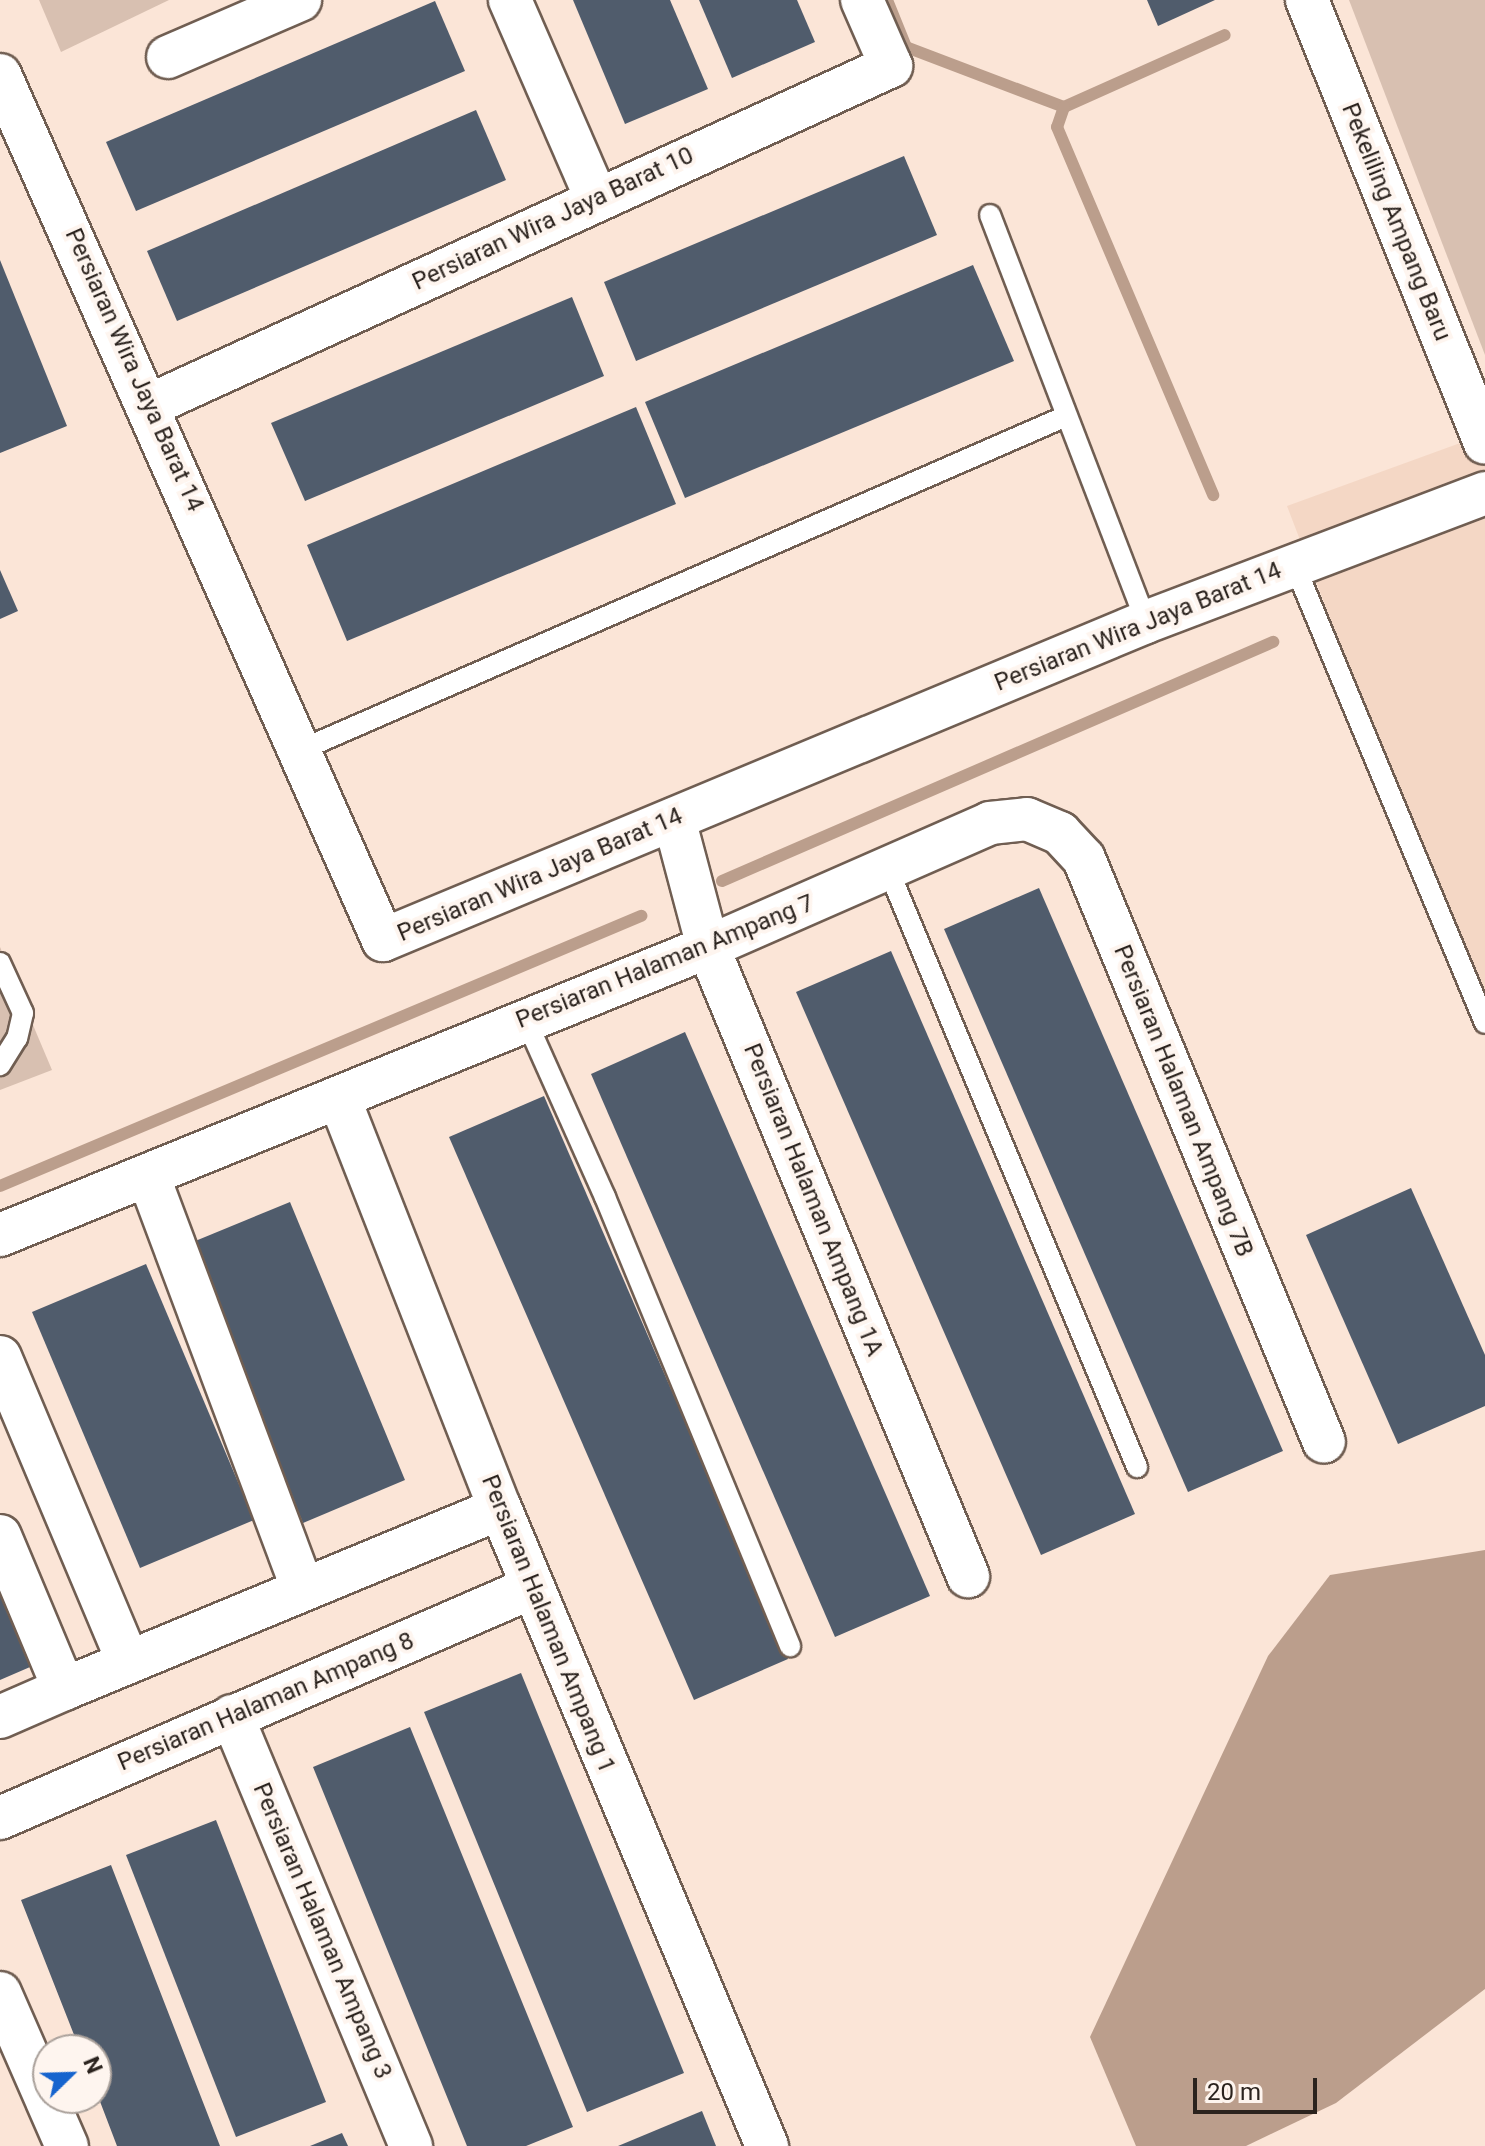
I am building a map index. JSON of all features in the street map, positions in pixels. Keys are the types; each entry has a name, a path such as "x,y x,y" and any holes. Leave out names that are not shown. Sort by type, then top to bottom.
{"street":[{"path":"168,57 300,0"},
{"path":"510,0 596,198"},
{"name":"Persiaran Wira Jaya Barat 10","path":"150,405 596,198 891,66 862,0"},
{"name":"Pekeliling Ampang Baru","path":"1307,0 1485,443"},
{"name":"Persiaran Wira Jaya Barat 14","path":"0,75 303,749 383,940 1146,622 1485,493"},
{"name":"Persiaran Halaman Ampang 1A","path":"674,819 708,947 968,1576"},
{"name":"Persiaran Halaman Ampang 7B","path":"990,823 1027,819 1060,833 1084,859 1324,1442"},
{"name":"Persiaran Halaman Ampang 7","path":"0,1235 339,1098 525,1018 708,947 990,823"},
{"name":"Persiaran Halaman Ampang 1","path":"339,1098 500,1508 767,2146"},
{"path":"148,1175 303,1589"},
{"path":"0,1357 128,1662"},
{"path":"0,1717 500,1508"},
{"path":"0,1536 64,1689"},
{"name":"Persiaran Halaman Ampang 8","path":"0,1818 533,1587"},
{"name":"Persiaran Halaman Ampang 3","path":"232,1716 411,2146"},
{"path":"0,1993 67,2146"}],"lane":[{"path":"990,215 1064,417 1146,622"},
{"path":"303,749 1064,417"},
{"path":"1294,564 1485,1023"},
{"path":"888,869 1137,1467"},
{"path":"0,963 23,1013 17,1038 0,1065"},
{"path":"525,1018 605,1197 790,1646"}],"shaded area":[{"path":"39,0 169,0 61,52"},
{"path":"1349,0 1485,0 1485,355"},
{"path":"1485,434 1485,1023 1287,506"},
{"path":"0,947 52,1070 0,1090"},
{"path":"1485,1550 1485,1989 1336,2103 1246,2146 1136,2146 1090,2037 1268,1656 1330,1575"}],"building":[{"path":"573,0 670,0 708,89 625,124"},
{"path":"699,0 797,0 815,42 732,78"},
{"path":"1147,0 1215,0 1158,26"},
{"path":"435,1 465,71 136,211 106,142"},
{"path":"476,110 506,180 177,321 147,251"},
{"path":"904,156 937,235 636,361 604,282"},
{"path":"0,260 67,426 0,453"},
{"path":"973,265 1014,361 685,498 645,402"},
{"path":"572,297 604,376 305,501 271,423"},
{"path":"636,407 676,504 347,641 307,545"},
{"path":"0,570 18,611 0,619"},
{"path":"1039,888 1283,1451 1188,1492 944,929"},
{"path":"891,951 1135,1514 1041,1555 796,992"},
{"path":"685,1032 930,1596 835,1637 591,1074"},
{"path":"544,1096 788,1659 694,1700 449,1137"},
{"path":"1411,1188 1485,1355 1485,1406 1398,1444 1306,1235"},
{"path":"290,1202 405,1480 303,1523 188,1244"},
{"path":"146,1264 254,1520 140,1568 32,1312"},
{"path":"0,1577 37,1664 0,1680"},
{"path":"521,1673 684,2073 587,2112 424,1712"},
{"path":"410,1727 573,2127 526,2146 467,2146 313,1767"},
{"path":"216,1820 326,2102 236,2137 126,1855"},
{"path":"111,1865 220,2146 117,2146 105,2114 112,2114 112,2034 74,2034 21,1900"},
{"path":"702,2111 716,2146 618,2146"},
{"path":"342,2133 348,2146 310,2146"}],"waterway":[{"path":"887,0 906,47 1064,107 1225,35"},
{"path":"1064,107 1057,127 1213,495"},
{"path":"722,881 1273,642"},
{"path":"0,1186 641,916"}]}
